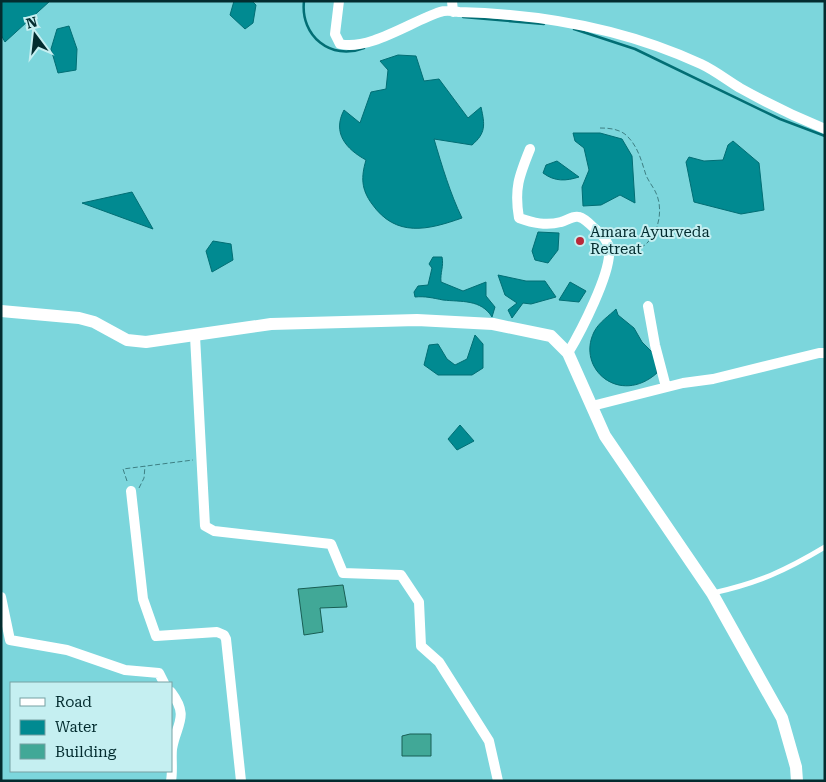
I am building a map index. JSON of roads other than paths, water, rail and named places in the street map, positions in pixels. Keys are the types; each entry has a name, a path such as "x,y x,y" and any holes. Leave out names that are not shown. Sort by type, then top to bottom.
{"street":[{"path":"339,1 335,34 340,44 347,46 377,39 453,6 557,19 594,26 642,41 702,64 763,100 825,129"},
{"path":"530,149 516,186 519,218 537,224 554,224 572,217 580,217 603,235 610,252 604,278 580,334 568,353"},
{"path":"648,306 655,345 666,387"},
{"path":"1,312 79,318 94,322 127,340 146,342 271,324 417,320 493,324 551,336 568,353 605,436 712,593 782,718 796,768 797,781"},
{"path":"195,336 204,521 209,529 331,544 343,573 401,575 419,602 421,646 439,662 489,742 498,781"},
{"path":"592,406 666,387 714,379 825,353"},
{"path":"131,491 144,599 156,636 217,632 224,635 241,781"},
{"path":"1,597 10,640 67,650 125,670 159,673 164,682"},
{"path":"172,694 179,705 181,722 172,750"}],"lane":[{"path":"712,593 753,584 796,565 825,548"}],"water":[{"path":"1,1 50,1 5,42 1,35"},
{"path":"234,1 252,1 256,5 253,23 245,29 230,15"},
{"path":"69,26 77,49 76,70 58,73 51,49 57,29"},
{"path":"398,55 416,56 424,81 439,79 468,118 481,107 483,128 480,137 472,145 434,139 450,189 462,218 437,226 425,228 402,227 381,215 372,204 364,188 363,172 366,160 352,151 340,133 341,118 344,110 360,123 371,92 386,89 388,70 380,61"},
{"path":"573,133 600,133 622,139 632,156 635,203 620,195 601,205 583,206 582,187 589,170 584,148 575,141"},
{"path":"733,141 759,163 764,210 741,214 694,202 686,162 689,157 704,161 723,160 728,145"},
{"path":"557,161 579,177 561,180 543,173 546,165"},
{"path":"132,192 153,229 82,203"},
{"path":"538,232 559,233 558,250 548,263 535,260 532,251"},
{"path":"213,241 231,244 233,260 212,272 206,251"},
{"path":"433,257 442,257 441,282 463,291 486,282 486,296 495,307 492,317 482,307 470,302 415,297 414,292 418,286 428,285 432,268 429,264"},
{"path":"498,275 526,281 545,281 556,297 531,304 523,303 512,318 508,310 517,303 505,295"},
{"path":"570,282 586,291 579,302 559,300"},
{"path":"616,309 618,315 634,328 642,342 654,354 657,373 643,382 629,386 616,384 605,379 596,370 591,359 590,346 596,328"},
{"path":"475,335 483,344 483,368 472,375 438,375 424,365 429,345 438,344 447,359 455,365 467,359"},
{"path":"460,425 474,441 457,450 448,439"}],"waterway":[{"path":"304,1 304,14 307,25 320,42 329,48 340,51 364,48"},
{"path":"463,17 544,24"},
{"path":"574,29 635,49 780,119 825,136"}],"place":[{"name":"Amara Ayurveda Retreat","path":"580,241"}]}
